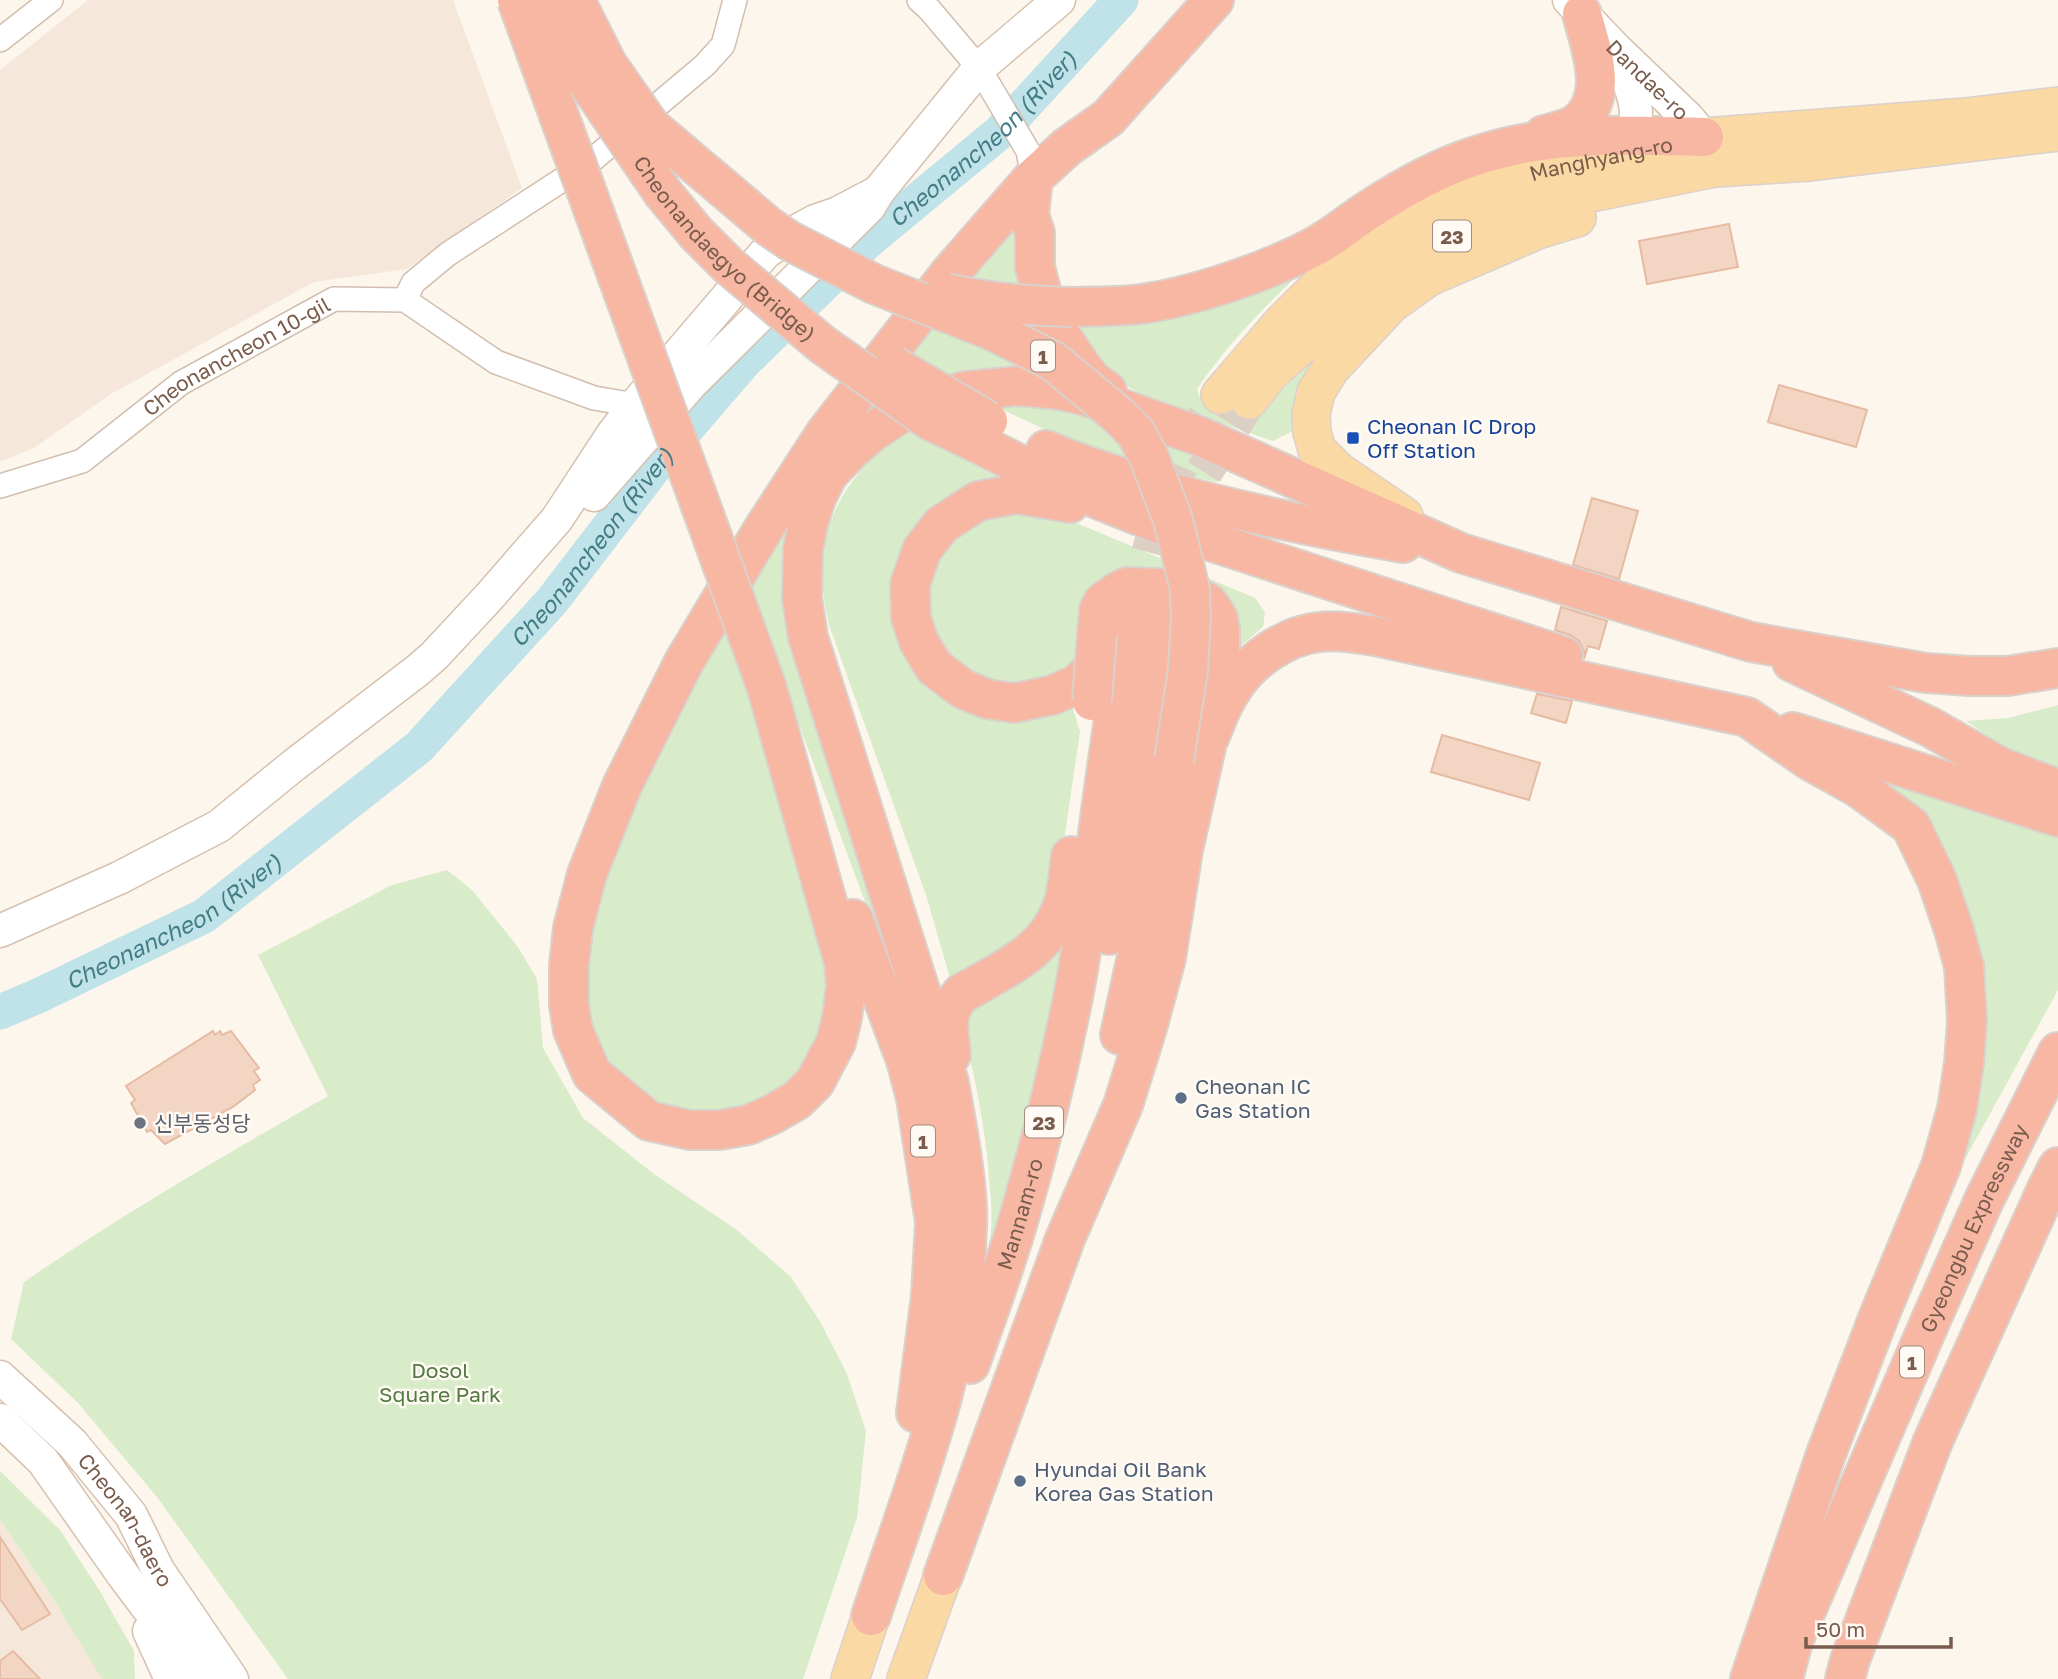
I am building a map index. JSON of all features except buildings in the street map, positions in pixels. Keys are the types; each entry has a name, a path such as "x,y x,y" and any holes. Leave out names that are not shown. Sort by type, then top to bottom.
{"highway":[{"name":"1","path":"517,0 766,685 906,1060 916,1098 935,1222 931,1296 908,1457 871,1616"},
{"name":"Cheonandaegyo (Bridge)","path":"538,0 567,52 663,193 696,233 729,266 823,345 931,421 979,430"},
{"name":"1","path":"575,0 642,126 691,161 768,226 799,246 874,284 993,331 1053,361 1119,416 1135,432 1149,457 1173,520 1190,589 1188,670 1168,797 1110,1080 1065,1239 943,1576"},
{"path":"766,685 844,962 846,986 842,1018 836,1042 820,1073 797,1100 748,1125 719,1130 669,1127 649,1121 592,1074 573,1030 569,1006 573,928 587,874 622,786 684,662 764,528 825,434 951,272 1030,163 1067,147 1108,118 1214,0"},
{"path":"691,161 786,222 866,265 911,283 961,297 1023,306 1118,306 1168,299 1250,274 1314,248 1371,208 1417,181 1472,157 1575,124 1589,110 1596,91 1597,78 1575,7"},
{"name":"Cheonandaegyo (Bridge)","path":"642,126 711,209 759,261 864,347 911,378 979,430"},
{"path":"1516,144 1564,137 1631,135 1709,152"},
{"path":"1035,233 1047,194 1067,147"},
{"path":"1030,163 1029,215 1035,233 1035,267 1042,298 1052,322 1093,381 1153,419"},
{"path":"961,1151 949,1082 808,637 802,598 803,549 807,524 828,474 851,450 887,421 915,404 948,394 988,388 1041,387 1089,397 1220,445 1461,553 1751,642 1926,673 2008,676 2058,668"},
{"path":"979,430 1053,481 1167,527 2058,817"},
{"path":"979,430 1018,437 1076,463 1181,496 1259,516 1461,553"},
{"path":"1149,610 1109,655 1077,684 1053,695 1014,703 987,699 962,689 934,667 919,642 911,618 910,584 922,550 941,525 978,501 1017,494 1058,500 1167,527"},
{"path":"871,1616 939,1407 955,1343 964,1280 968,1210 948,1023 949,1011 961,994 1033,951 1052,929 1065,899 1087,757 1099,610 1103,602 1127,587 1158,588 1200,599 1208,603 1218,618 1220,661 1210,736 1183,850 1166,958 1147,1028 1122,1105 1065,1239"},
{"name":"Mannam-ro","path":"943,1576 987,1402 1054,1187 1088,1045 1133,815 1149,610"},
{"name":"Mannam-ro","path":"871,1616 970,1366 1022,1207 1054,1083 1072,999 1090,898 1115,710 1149,610"},
{"path":"1210,736 1221,707 1235,684 1273,649 1294,638 1318,632 1345,631 1746,717 1809,760 1859,788 1911,826 1937,880 1964,966 1967,1021 1957,1109 1941,1166 1826,1454 1750,1679"},
{"path":"1751,642 1930,727 2000,767 2058,789"},
{"name":"Gyeongbu Expressway","path":"1783,1679 1794,1641 1930,1322 1984,1200 2058,1052"},
{"path":"1845,1679 1933,1441 2054,1177"}],"main road":[{"name":"Manghyang-ro","path":"2058,106 1709,152 1562,167 1539,171 1448,199 1377,239 1323,282 1281,324 1232,401 1271,372 1367,288 1438,242 1513,211 1596,192 1709,152 1810,162 2058,132"},
{"path":"1461,553 1338,471 1317,450 1311,414 1316,392 1331,368 1391,304 1429,277 1483,253 1538,230 1620,205 1731,186 1810,162"},
{"name":"Mannam-ro","path":"906,1679 943,1576"},
{"name":"Mannam-ro","path":"849,1679 871,1616"}],"street":[{"path":"0,40 51,0"},
{"path":"635,405 594,398 496,362 405,300 413,283 448,254 642,126 723,45 735,0"},
{"path":"919,0 983,76 1030,163"},
{"path":"557,519 592,496 691,384 869,207 878,192 983,76 1059,0"},
{"name":"Dandae-ro","path":"1575,7 1688,118 1709,152"},
{"path":"1562,167 1617,147 1631,135 1636,126 1633,93 1618,51"},
{"path":"0,931 119,878 219,826 434,656 557,519 635,405 765,253 815,221 838,213 878,192"},
{"name":"Cheonancheon 10-gil","path":"0,486 82,461 181,383 334,299 405,300"},
{"name":"Cheonan-daero","path":"0,1377 72,1443 131,1515 158,1570 232,1679"},
{"name":"Cheonan-daero","path":"0,1420 43,1461 123,1575 201,1679"},
{"path":"131,1515 197,1592 255,1679"},
{"path":"123,1575 171,1679"}],"shaded area":[{"path":"88,0 453,0 522,188 407,269 314,282 111,394 34,448 0,462 0,70"},
{"path":"0,1520 49,1592 102,1679 0,1679"}],"green space":[{"path":"1019,207 1023,286 1034,330 1047,349 1046,381 847,429"},
{"path":"1319,255 1239,335 1197,389 1200,398 1243,420 1256,421 1303,365 1377,300 1299,428 1273,441 1147,398 1103,372 1069,325"},
{"path":"1030,402 1089,411 1222,465 1226,473 1217,482 1123,461 1063,438 988,403"},
{"path":"908,431 1009,483 916,529 917,668 1071,702 1080,732 1063,847 1044,923 952,985 926,895 829,625 822,581 824,546 837,506 860,471 891,442"},
{"path":"794,508 933,1077 776,663 837,976 810,1065 770,1101 703,1119 659,1108 607,1067 590,1030 585,974 594,909 643,783 688,686"},
{"path":"1026,508 1074,522 1255,598 1265,612 1263,627 1230,655 1078,658 1041,681 993,687 946,656 924,606 934,555 977,516"},
{"path":"2058,705 2058,785 1966,721 2008,718"},
{"path":"1902,782 2058,836 2058,990 1942,1201 1975,942 1966,903 1932,845 1895,801 1893,785"},
{"name":"Dosol Square Park","path":"447,870 472,890 518,947 537,979 543,1048 583,1118 654,1174 737,1230 791,1277 821,1323 847,1374 866,1431 857,1518 803,1679 288,1679 157,1497 78,1403 11,1339 24,1282 136,1209 328,1096 258,955 392,885"},
{"path":"1063,936 1061,969 996,1241 992,1248 988,1248 992,1213 985,1136 960,1015"},
{"path":"0,1471 60,1530 101,1593 134,1651 135,1679 102,1679 49,1592 0,1520"}],"waterway":[{"name":"Cheonancheon (River)","path":"0,1012 204,916 419,747 552,601 664,455 744,362 867,242 1000,132 1121,0"}],"tunnel":[{"path":"1136,606 1171,486 1193,439 1220,395"},
{"path":"1204,472 1244,407"}],"place":[{"name":"Cheonan IC Drop Off Station","path":"1353,438"},
{"name":"Cheonan IC Gas Station","path":"1181,1098"},
{"name":"신부동성당","path":"140,1123"},
{"name":"Hyundai Oil Bank Korea Gas Station","path":"1020,1481"}]}
